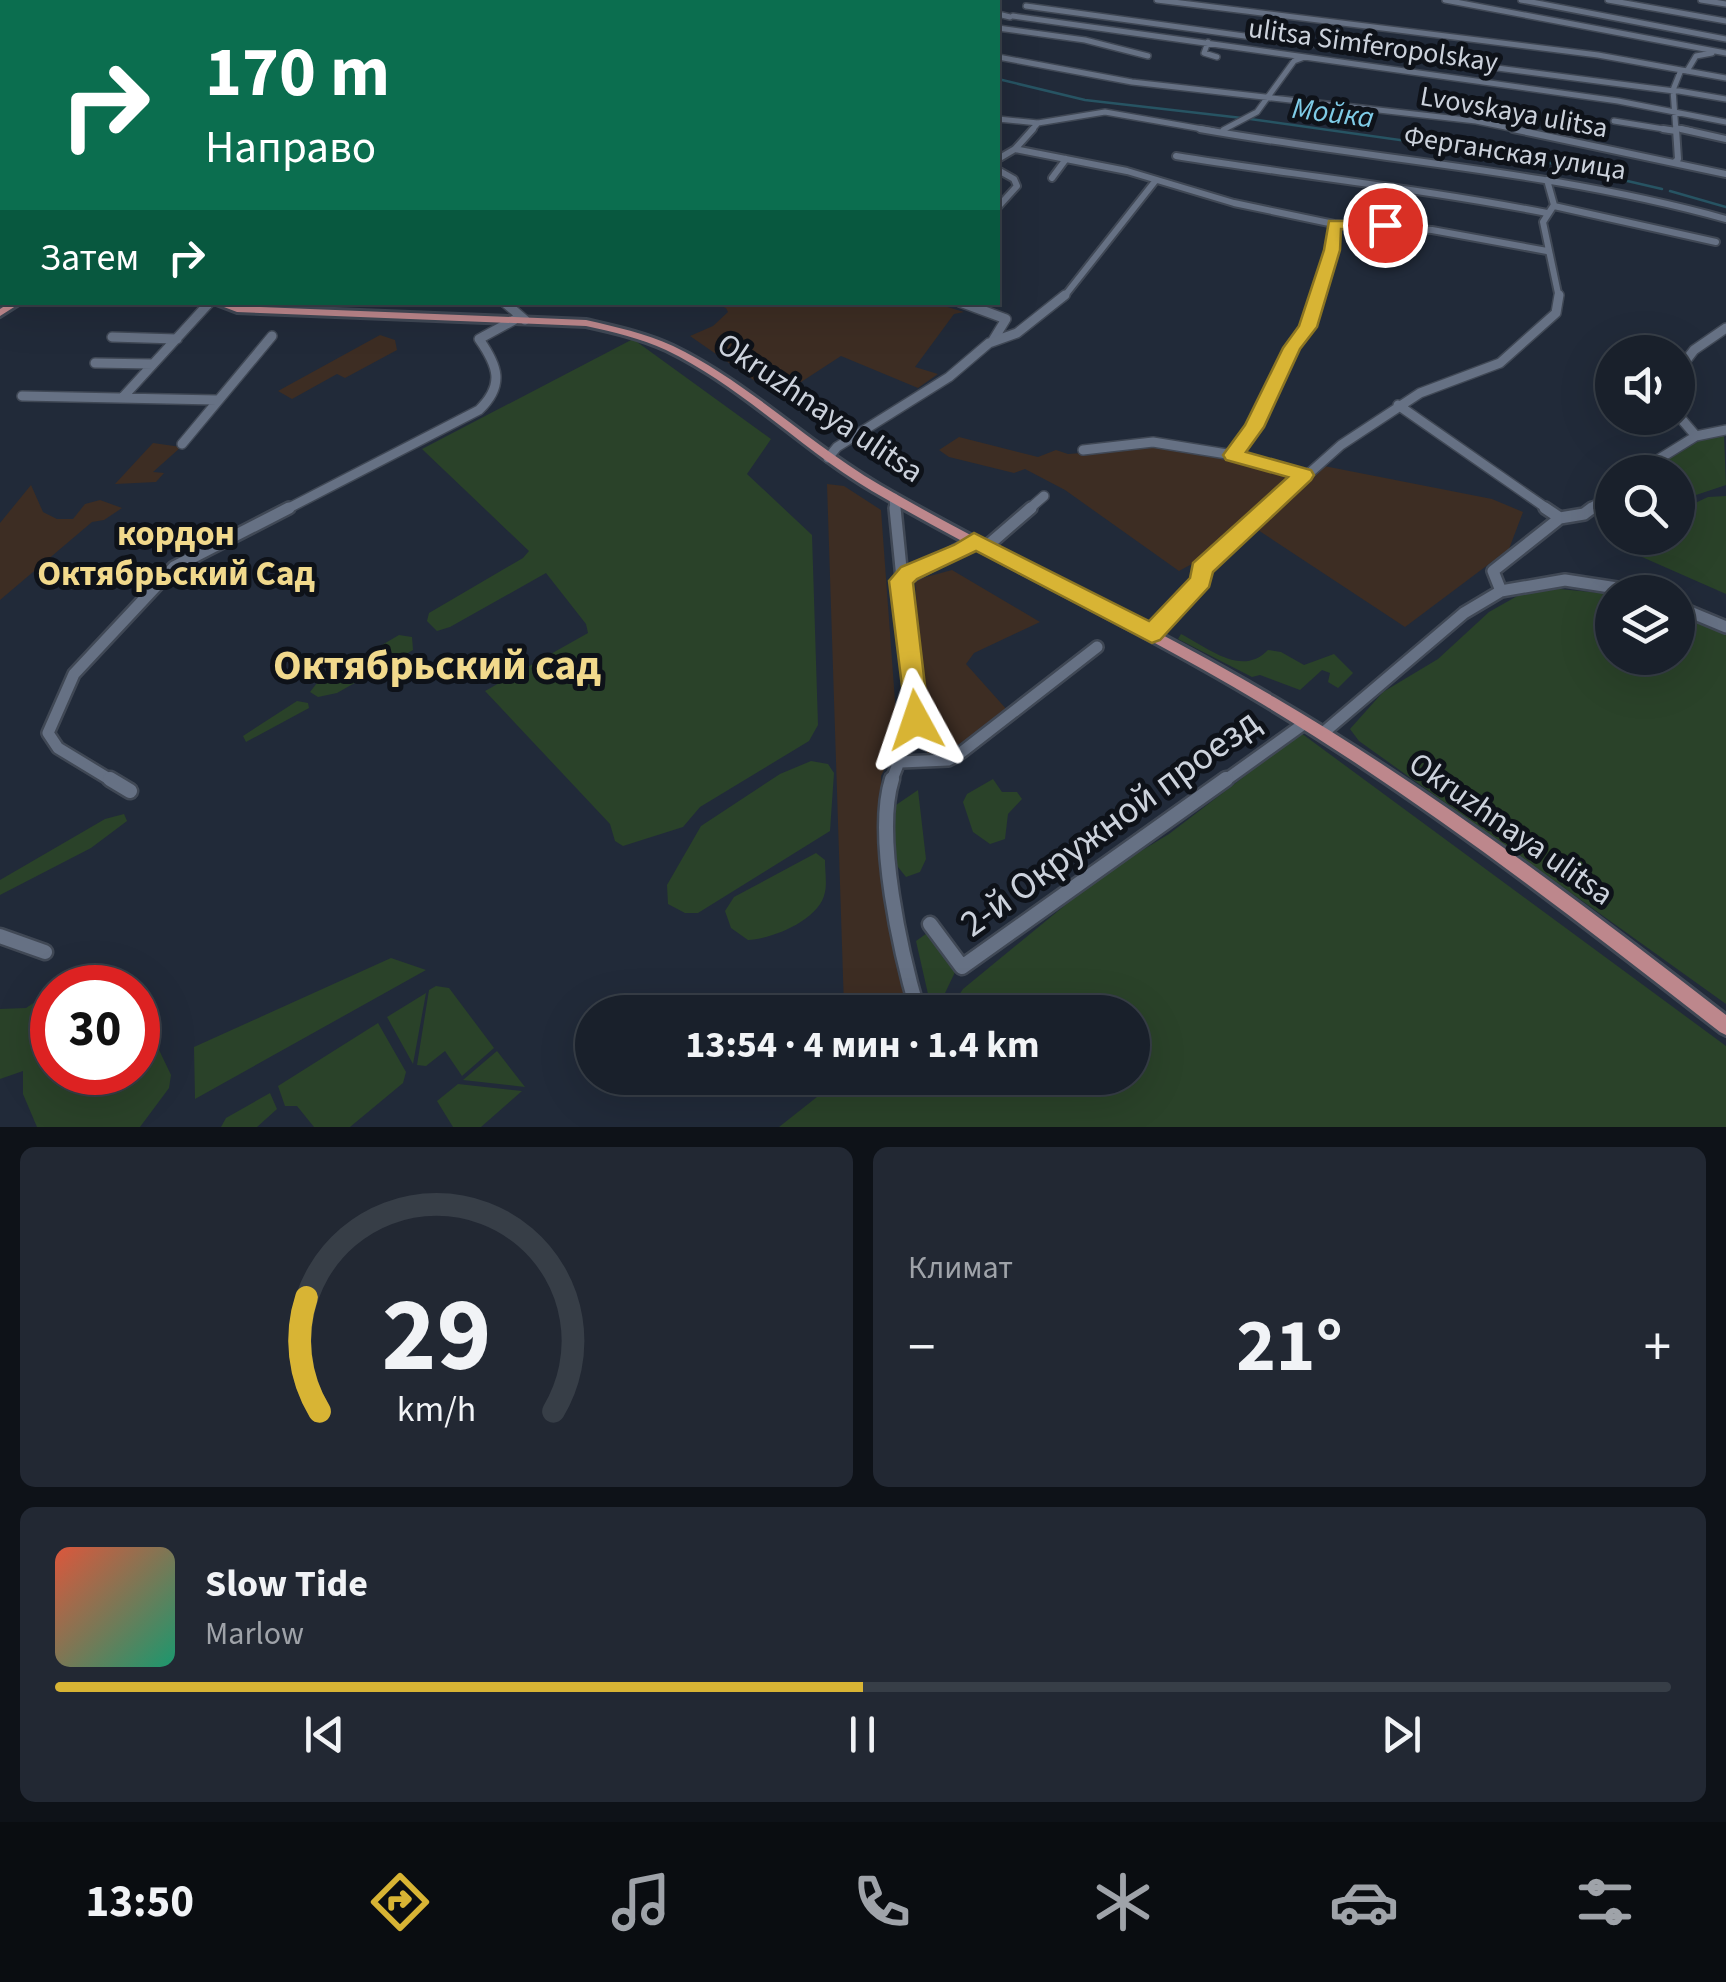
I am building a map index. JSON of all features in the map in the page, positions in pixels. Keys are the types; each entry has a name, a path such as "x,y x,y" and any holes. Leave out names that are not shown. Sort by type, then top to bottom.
{"main road":[{"name":"Okruzhnaya ulitsa","path":"222,305 237,310 614,326 674,347 828,458 894,498 1152,634 1305,722 1541,882 1726,1026"}],"street":[{"path":"1000,25 1034,0"},
{"path":"1157,0 1328,26 1582,53 1726,78"},
{"path":"1445,0 1726,54"},
{"path":"1521,0 1726,39"},
{"path":"1570,23 1590,0"},
{"path":"1608,0 1726,21"},
{"path":"1701,0 1725,2"},
{"path":"1026,6 1726,99"},
{"path":"1579,24 1582,12"},
{"name":"ulitsa Simferopolskay","path":"1000,14 1254,48 1676,111 1726,122"},
{"path":"1000,27 1148,56"},
{"path":"1217,132 1250,120 1269,96 1280,89 1294,60 1305,57 1320,36"},
{"path":"1208,42 1204,54 1217,57"},
{"path":"1248,57 1254,48"},
{"path":"1674,163 1678,158 1674,90 1684,70 1698,55 1726,54"},
{"name":"Lvovskaya ulitsa","path":"1000,57 1118,80 1476,120 1726,174"},
{"name":"Ферганская улица","path":"1000,119 1038,122 1104,112 1548,180 1665,202 1726,219"},
{"path":"1614,121 1726,139"},
{"path":"1000,158 1015,149 1038,122"},
{"path":"1015,149 1334,224 1432,230 1547,252"},
{"path":"1176,156 1550,210 1716,242"},
{"path":"1052,178 1066,159"},
{"path":"1000,171 1014,179 1017,186 1000,205"},
{"path":"828,458 837,447 949,377 992,342 1017,332 1053,308 1089,269 1156,180"},
{"path":"1152,634 1201,581 1202,569 1304,475 1398,405 1500,363 1556,313 1560,300 1543,222 1550,210 1548,180"},
{"path":"1233,455 1254,427 1292,348 1308,327 1332,250 1334,224"},
{"path":"124,397 210,305"},
{"path":"130,791 58,748 48,733 74,674 180,563 479,410 494,398 500,383 496,366 479,338 520,320 508,305"},
{"path":"968,305 1006,319 992,342"},
{"path":"1695,349 1726,328"},
{"path":"182,444 272,336"},
{"path":"112,338 176,339"},
{"path":"95,363 153,364"},
{"path":"22,396 217,400"},
{"path":"1398,405 1560,518"},
{"path":"1665,455 1696,436 1726,430"},
{"path":"1083,450 1155,442 1233,455 1304,475"},
{"path":"898,556 911,566 922,565 980,544 1044,496"},
{"path":"894,498 916,720 911,746 887,794 890,850 912,995"},
{"path":"1501,590 1493,572 1560,518 1584,514 1595,505"},
{"path":"901,581 922,565"},
{"path":"1322,733 1464,613 1501,590 1565,580 1595,585"},
{"path":"1695,614 1726,626"},
{"path":"901,762 958,756 1097,646"},
{"name":"2-й Окружной проезд","path":"930,924 962,968 1305,722"},
{"path":"0,936 45,952"}],"shaded area":[{"path":"718,305 941,305 964,312 954,314 915,367 938,374 918,388 841,356 778,397 690,336 713,326 728,312"},
{"path":"380,335 395,340 397,350 345,378 337,374 292,399 278,391"},
{"path":"959,437 1038,457 1056,450 1068,454 1177,446 1295,476 1199,556 1201,559 1179,571 1065,490 1025,469 1014,473 949,457 939,450"},
{"path":"153,443 181,447 153,472 164,473 156,482 115,484"},
{"path":"1324,466 1492,499 1523,512 1509,549 1405,627 1255,528"},
{"path":"827,484 844,486 881,510 898,742 881,776 887,867 904,995 844,995"},
{"path":"31,485 43,512 57,519 73,519 85,504 100,500 122,508 104,520 92,522 0,600 0,523"},
{"path":"952,570 1040,622 974,653 966,664 1008,711 946,753 927,753 915,580"}],"green space":[{"path":"633,339 771,439 747,474 812,535 818,725 809,741 700,807 683,827 623,846 615,841 610,824 485,691 588,633 586,624 546,573 450,627 437,631 427,621 429,613 529,551 422,449"},
{"path":"1724,435 1726,485 1695,495 1695,455 1673,455 1697,440"},
{"path":"1726,496 1726,594 1695,580 1695,575 1683,575 1637,555 1695,555 1695,503 1708,497"},
{"path":"1559,589 1595,592 1595,675 1695,675 1695,621 1726,634 1726,1004 1359,741 1350,729 1383,692 1438,659 1489,612 1519,595"},
{"path":"1181,634 1237,661 1258,658 1268,650 1281,652 1304,665 1334,654 1353,673 1338,688 1328,682 1330,673 1322,670 1300,690 1260,675 1252,677 1178,639"},
{"path":"399,635 412,637 413,650 337,693 318,697 310,692 317,683"},
{"path":"297,701 308,703 309,708 246,742 243,736"},
{"path":"1301,733 1726,1046 1726,1127 779,1127 819,1095 1150,1095 1150,995 959,995 1103,874 1169,834"},
{"path":"811,761 828,764 834,773 830,831 698,913 685,913 668,904 667,885 701,826 780,774"},
{"path":"993,779 1002,792 1017,792 1022,799 1008,814 1005,839 990,844 973,832 963,802 967,794"},
{"path":"918,790 926,859 920,872 906,877 894,862 893,807"},
{"path":"124,814 127,821 91,848 0,895 0,880 105,819"},
{"path":"816,853 825,860 825,892 805,919 758,939 748,940 731,928 725,911 734,897"},
{"path":"930,931 957,968 944,995 927,995 916,941"},
{"path":"391,958 426,970 195,1099 194,1047"},
{"path":"436,986 449,988 494,1048 462,1076 445,1051 426,1066 417,1065 429,990"},
{"path":"426,993 413,1064 387,1017"},
{"path":"30,1005 30,1095 160,1095 160,1052 171,1075 169,1088 140,1127 37,1127 23,1094 23,1071 0,1079 0,1009"},
{"path":"378,1023 406,1072 403,1083 350,1127 314,1127 297,1106 285,1106 278,1086"},
{"path":"497,1051 525,1087 463,1080"},
{"path":"458,1084 522,1091 481,1127 453,1127 437,1101"},
{"path":"270,1093 277,1109 257,1127 221,1127 226,1118"}],"waterway":[{"name":"Мойка","path":"1000,79 1085,100 1242,118"},
{"name":"Мойка","path":"1250,119 1528,158 1662,189"},
{"name":"Мойка","path":"1670,191 1726,207"}],"district":[{"name":"кордон Октябрьский Сад","path":"176,554"},
{"name":"Октябрьский сад","path":"437,666"}],"route":[{"path":"916,720 901,581 909,573 962,551 974,540 1152,634 1201,581 1202,569 1304,475 1233,455 1254,427 1292,348 1308,327 1332,250 1334,224 1385,225"}]}
